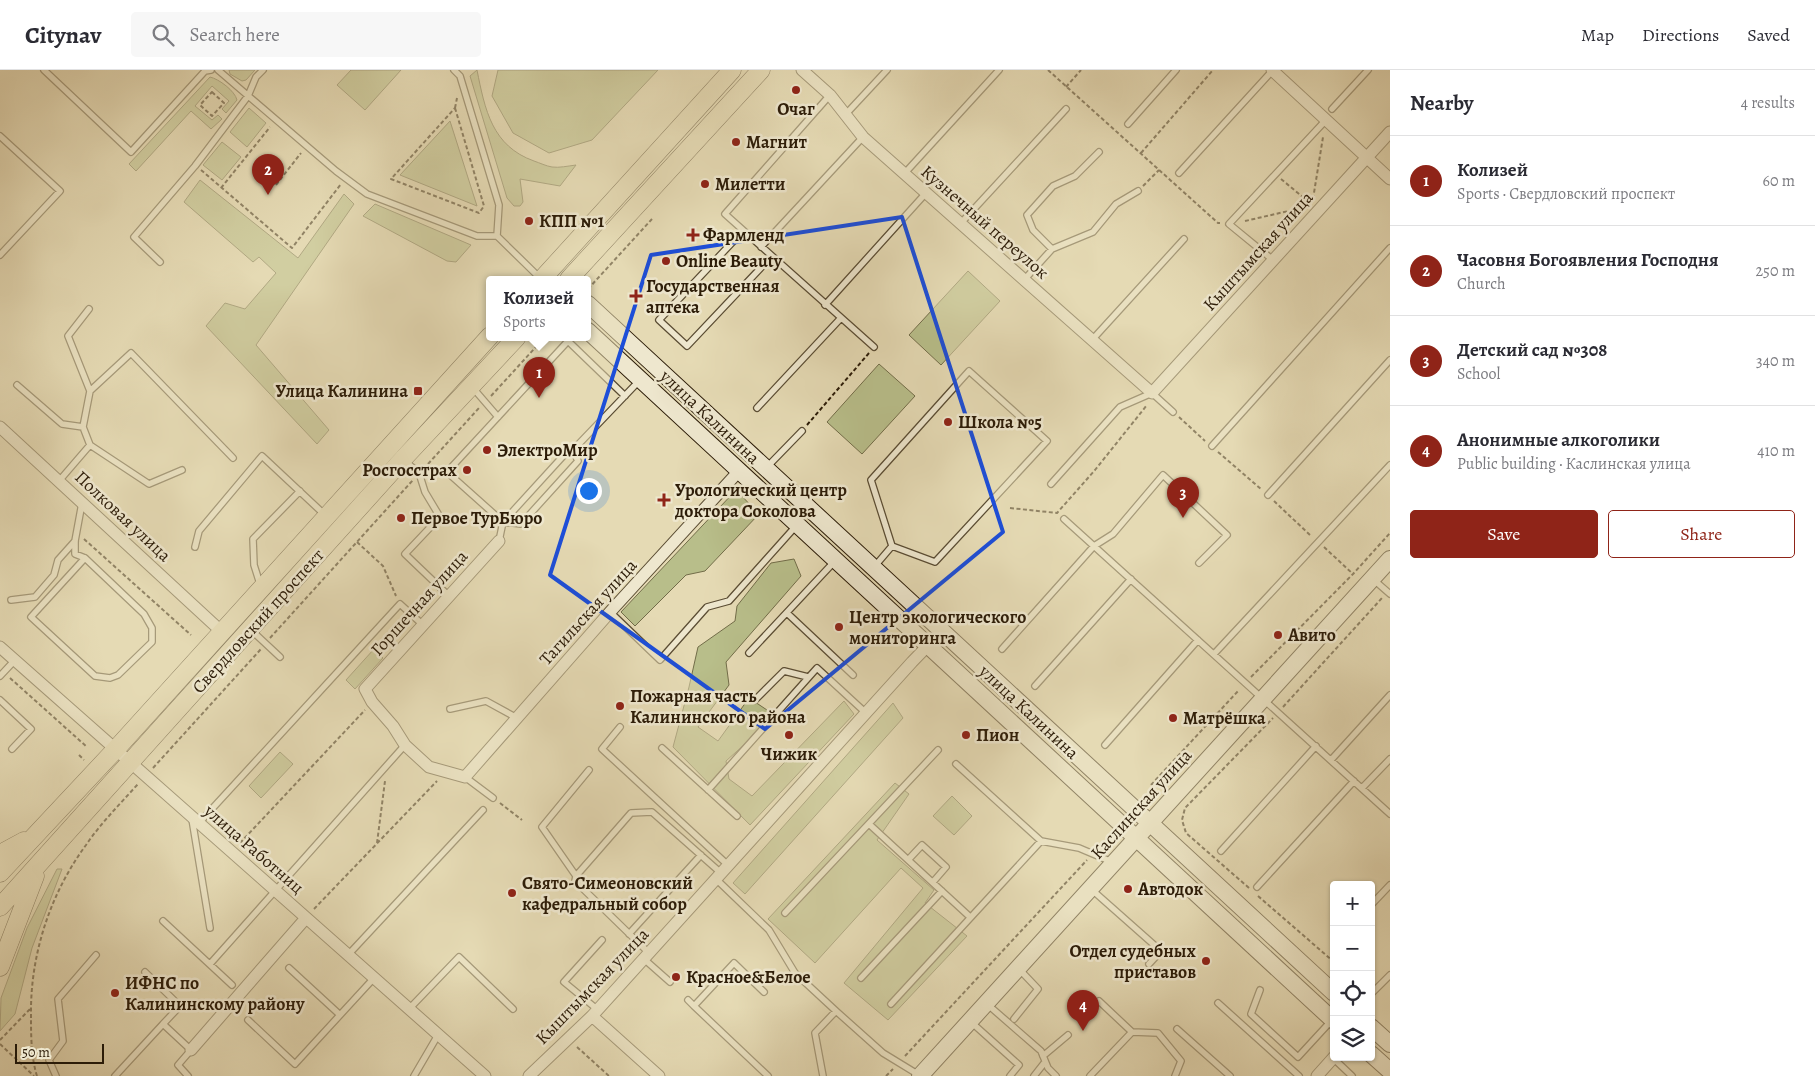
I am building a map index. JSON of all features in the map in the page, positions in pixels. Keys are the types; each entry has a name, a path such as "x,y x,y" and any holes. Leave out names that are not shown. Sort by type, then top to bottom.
{"main road":[{"path":"545,276 732,70"},
{"path":"572,276 762,70"},
{"name":"улица Калинина","path":"591,307 1330,989"},
{"name":"улица Калинина","path":"591,334 1330,1017"},
{"name":"Свердловский проспект","path":"0,873 116,749 486,340"},
{"name":"Свердловский проспект","path":"0,907 512,341"},
{"name":"Каслинская улица","path":"920,1076 1390,559"},
{"path":"0,854 38,834"},
{"path":"0,966 40,863"},
{"path":"1375,1031 1390,1044"},
{"path":"1375,1058 1390,1071"}],"street":[{"path":"1272,70 1390,180"},
{"name":"Кузнечный переулок","path":"807,71 830,95 863,137 1153,394"},
{"name":"Кыштымская улица","path":"1153,394 1390,132"},
{"name":"Полковая улица","path":"0,427 222,632"},
{"name":"Тагильская улица","path":"464,777 610,612 739,472"},
{"name":"Горшечная улица","path":"372,702 365,689 499,541"},
{"name":"Кыштымская улица","path":"534,1075 595,1013 942,631"},
{"name":"улица Работниц","path":"0,647 485,1076"},
{"path":"372,702 394,726 405,745 428,767 464,777"},
{"path":"191,1050 306,918"},
{"path":"595,1013 659,1076"},
{"path":"1317,1076 1330,1061"}],"lane":[{"path":"44,70 131,152 206,71 212,70"},
{"path":"218,70 306,146 367,194 477,236 497,236 539,276"},
{"path":"160,262 134,237 196,166 248,96 256,78 263,70"},
{"path":"454,70 460,76 499,204 497,236"},
{"path":"846,114 887,70"},
{"path":"904,174 999,70"},
{"path":"1128,124 1176,70"},
{"path":"1179,173 1272,70"},
{"path":"1332,109 1368,70"},
{"path":"830,95 724,214 824,305 874,347"},
{"path":"960,224 1066,109"},
{"path":"1274,260 1228,224 1326,120"},
{"path":"0,136 60,191 0,255"},
{"path":"761,247 863,137"},
{"path":"1052,249 1033,230 1027,216 1053,186 1075,176 1099,152"},
{"path":"1024,280 1052,249 1093,232 1116,204 1138,191"},
{"path":"824,305 926,193"},
{"path":"744,231 659,320 687,346 771,257"},
{"path":"1092,340 1184,239"},
{"path":"1212,446 1390,248"},
{"path":"89,309 68,336 90,390 83,427 90,445 149,484 182,470"},
{"path":"757,408 840,319"},
{"path":"447,472 568,341 625,396"},
{"path":"90,390 131,353 233,458"},
{"path":"1268,495 1390,360"},
{"path":"969,371 1047,441 935,562 892,546 871,480 969,371"},
{"path":"499,541 503,522 565,454 573,450 640,380"},
{"path":"17,385 62,424 83,427"},
{"path":"471,386 498,417"},
{"path":"1051,484 1120,407 1153,394 1173,412"},
{"path":"766,468 802,431"},
{"path":"59,481 90,445"},
{"path":"419,473 447,472 503,522 521,524 578,461 573,450"},
{"path":"195,547 199,531 262,456 326,516"},
{"path":"404,459 419,473 425,492 440,517 405,554 449,596"},
{"path":"1214,654 1390,465"},
{"path":"1002,649 1094,546 1113,534 1163,476 1227,535 1199,563"},
{"path":"262,588 254,565 253,539 300,491"},
{"path":"82,503 76,533 75,554 85,558 144,614 152,628 152,642 118,675 110,678 95,676 31,617 85,558"},
{"path":"1064,519 1390,814"},
{"path":"610,612 660,660 707,607 729,601 797,525"},
{"path":"11,600 35,597 54,574 58,560 75,541"},
{"path":"873,567 892,546"},
{"path":"749,653 836,560"},
{"path":"1372,578 1390,594"},
{"path":"1035,686 1131,579"},
{"path":"210,928 195,820 400,604 423,625"},
{"path":"787,613 854,675"},
{"path":"250,630 280,657"},
{"path":"1105,745 1198,640"},
{"path":"2,674 14,660"},
{"path":"708,790 817,668 866,713"},
{"path":"755,700 784,671 808,677"},
{"path":"1331,760 1390,695"},
{"path":"0,700 31,728 12,749"},
{"path":"450,709 486,702 517,718"},
{"path":"620,727 602,749 722,873 769,930 795,973 883,1053 920,1076"},
{"path":"210,964 405,745"},
{"path":"1221,851 1316,746"},
{"path":"662,748 737,816"},
{"path":"785,914 938,750"},
{"path":"1362,788 1390,760"},
{"path":"956,764 1041,841 1079,848 1114,863"},
{"path":"576,876 542,827 590,770"},
{"path":"464,777 493,798"},
{"path":"1257,887 1354,781"},
{"path":"348,955 483,810"},
{"path":"670,982 629,934 575,882 576,876 631,813 652,812 722,873"},
{"path":"869,824 970,917"},
{"path":"891,1004 1041,841"},
{"path":"908,860 922,845 946,867 933,882"},
{"path":"629,934 701,855"},
{"path":"1375,901 1390,885"},
{"path":"1091,890 1160,952 1149,964"},
{"path":"861,978 942,891"},
{"path":"163,921 232,985"},
{"path":"595,1013 564,982 602,940"},
{"path":"56,1076 49,1060 63,1041 58,999 96,955"},
{"path":"409,1009 460,957 513,1008"},
{"path":"694,1006 734,963 764,992"},
{"path":"289,968 339,1014"},
{"path":"1014,1018 1038,989 1018,969"},
{"path":"115,1076 180,1006 145,972"},
{"path":"1375,990 1390,975"},
{"path":"248,1020 295,1064 374,978"},
{"path":"1260,990 1251,1014 1298,1058 1330,1023"},
{"path":"688,1000 768,1076"},
{"path":"1099,1001 1132,1032 1158,1033 1181,1061 1175,1076"},
{"path":"1218,1003 1299,1076"},
{"path":"987,1004 1041,1050 1048,1068 1056,1076"},
{"path":"823,1076 815,1033 836,1011"},
{"path":"971,1022 1019,1065 1010,1076"},
{"path":"163,1024 191,1050 178,1065 188,1076"},
{"path":"1177,1029 1230,1076"},
{"path":"1090,1076 1132,1032"},
{"path":"414,1076 438,1034"},
{"path":"1034,1076 1044,1059 1068,1035"},
{"path":"1336,1061 1352,1076"}],"path":[{"path":"1048,70 1218,223 1228,224 1312,205"},
{"path":"1066,87 1081,70"},
{"path":"1141,153 1213,70"},
{"path":"212,92 224,103 212,116 200,105 212,92"},
{"path":"455,108 484,206 479,213 391,179 455,108"},
{"path":"222,188 275,120"},
{"path":"1312,205 1326,120"},
{"path":"276,185 306,146"},
{"path":"196,166 292,248 345,178"},
{"path":"1138,191 1159,170"},
{"path":"1275,174 1312,205"},
{"path":"591,287 652,219"},
{"path":"35,1076 30,1009 32,977 40,940 50,910 78,856 93,835 146,776 419,473 541,341"},
{"path":"802,431 874,347"},
{"path":"1010,508 1057,512 1095,470 1153,394"},
{"path":"76,533 190,635"},
{"path":"1151,785 1390,533"},
{"path":"357,542 383,566 400,604"},
{"path":"2,674 87,747"},
{"path":"232,852 372,702"},
{"path":"376,844 388,764"},
{"path":"306,918 446,772"},
{"path":"493,798 522,820"},
{"path":"886,1076 1093,854"},
{"path":"30,1009 0,1042 35,1076"},
{"path":"568,1039 609,1076"}],"highlighted area":[{"path":"902,217 1003,532 765,729 550,575 651,255"}],"green space":[{"path":"229,70 255,70 246,80 242,81 230,74"},
{"path":"351,70 401,70 365,110 337,85"},
{"path":"477,70 487,112 493,125 508,146 534,161 548,166 576,165 560,186 520,179 523,202 520,206 514,206 507,198 470,76"},
{"path":"498,70 658,70 592,140 549,153 513,133 492,96"},
{"path":"210,77 226,86 237,100 226,113 222,109 229,101 212,86 195,106 212,120 218,115 222,119 211,129 191,111 136,171 129,164"},
{"path":"249,108 266,123 247,147 230,132"},
{"path":"450,121 477,206 400,175"},
{"path":"222,142 241,157 222,180 203,165"},
{"path":"200,180 298,258 344,194 354,204 256,345 329,430 317,444 206,326 225,303 245,309 276,273 259,257 253,262 184,202"},
{"path":"375,204 471,245 456,262 447,261 363,216"},
{"path":"968,271 1000,301 941,365 909,335"},
{"path":"879,364 915,396 862,454 827,422"},
{"path":"736,490 759,514 705,571 686,575 635,626 621,612"},
{"path":"794,559 801,576 726,662 729,685 698,727 718,741 749,698 776,716 726,761 729,779 752,796 844,701 854,714 750,825 673,747 698,647 735,621 737,606 771,563"},
{"path":"374,649 383,658 355,689 346,680"},
{"path":"893,703 903,718 745,894 733,883"},
{"path":"280,752 293,764 261,798 249,786"},
{"path":"895,783 909,794 877,840 934,890 925,903 967,936 888,1020 844,983 923,888 901,868 815,963 768,919"},
{"path":"952,796 972,816 954,835 933,816"},
{"path":"57,869 62,869 32,948 15,1014 0,1031 1,998 27,928"}],"place":[{"name":"Очаг","path":"796,90"},
{"name":"Магнит","path":"736,142"},
{"name":"Милетти","path":"705,184"},
{"name":"Часовня Богоявления Господня","path":"268,195"},
{"name":"КПП №1","path":"529,221"},
{"name":"Фармленд","path":"693,235"},
{"name":"Online Beauty","path":"666,261"},
{"name":"Государственная аптека","path":"636,296"},
{"name":"Улица Калинина","path":"418,391"},
{"name":"Колизей","path":"539,398"},
{"name":"Школа №5","path":"948,422"},
{"name":"ЭлектроМир","path":"487,450"},
{"name":"Росгосстрах","path":"467,470"},
{"name":"Урологический центр доктора Соколова","path":"664,500"},
{"name":"Первое ТурБюро","path":"401,518"},
{"name":"Детский сад №308","path":"1183,518"},
{"name":"Центр экологического мониторинга","path":"839,627"},
{"name":"Авито","path":"1278,635"},
{"name":"Пожарная часть Калининского района","path":"620,706"},
{"name":"Матрёшка","path":"1173,718"},
{"name":"Чижик","path":"789,735"},
{"name":"Пион","path":"966,735"},
{"name":"Автодок","path":"1128,889"},
{"name":"Свято-Симеоновский кафедральный собор","path":"512,893"},
{"name":"Отдел судебных приставов","path":"1206,961"},
{"name":"Красное&Белое","path":"676,977"},
{"name":"ИФНС по Калининскому району","path":"115,993"},
{"name":"Анонимные алкоголики","path":"1083,1031"}]}
